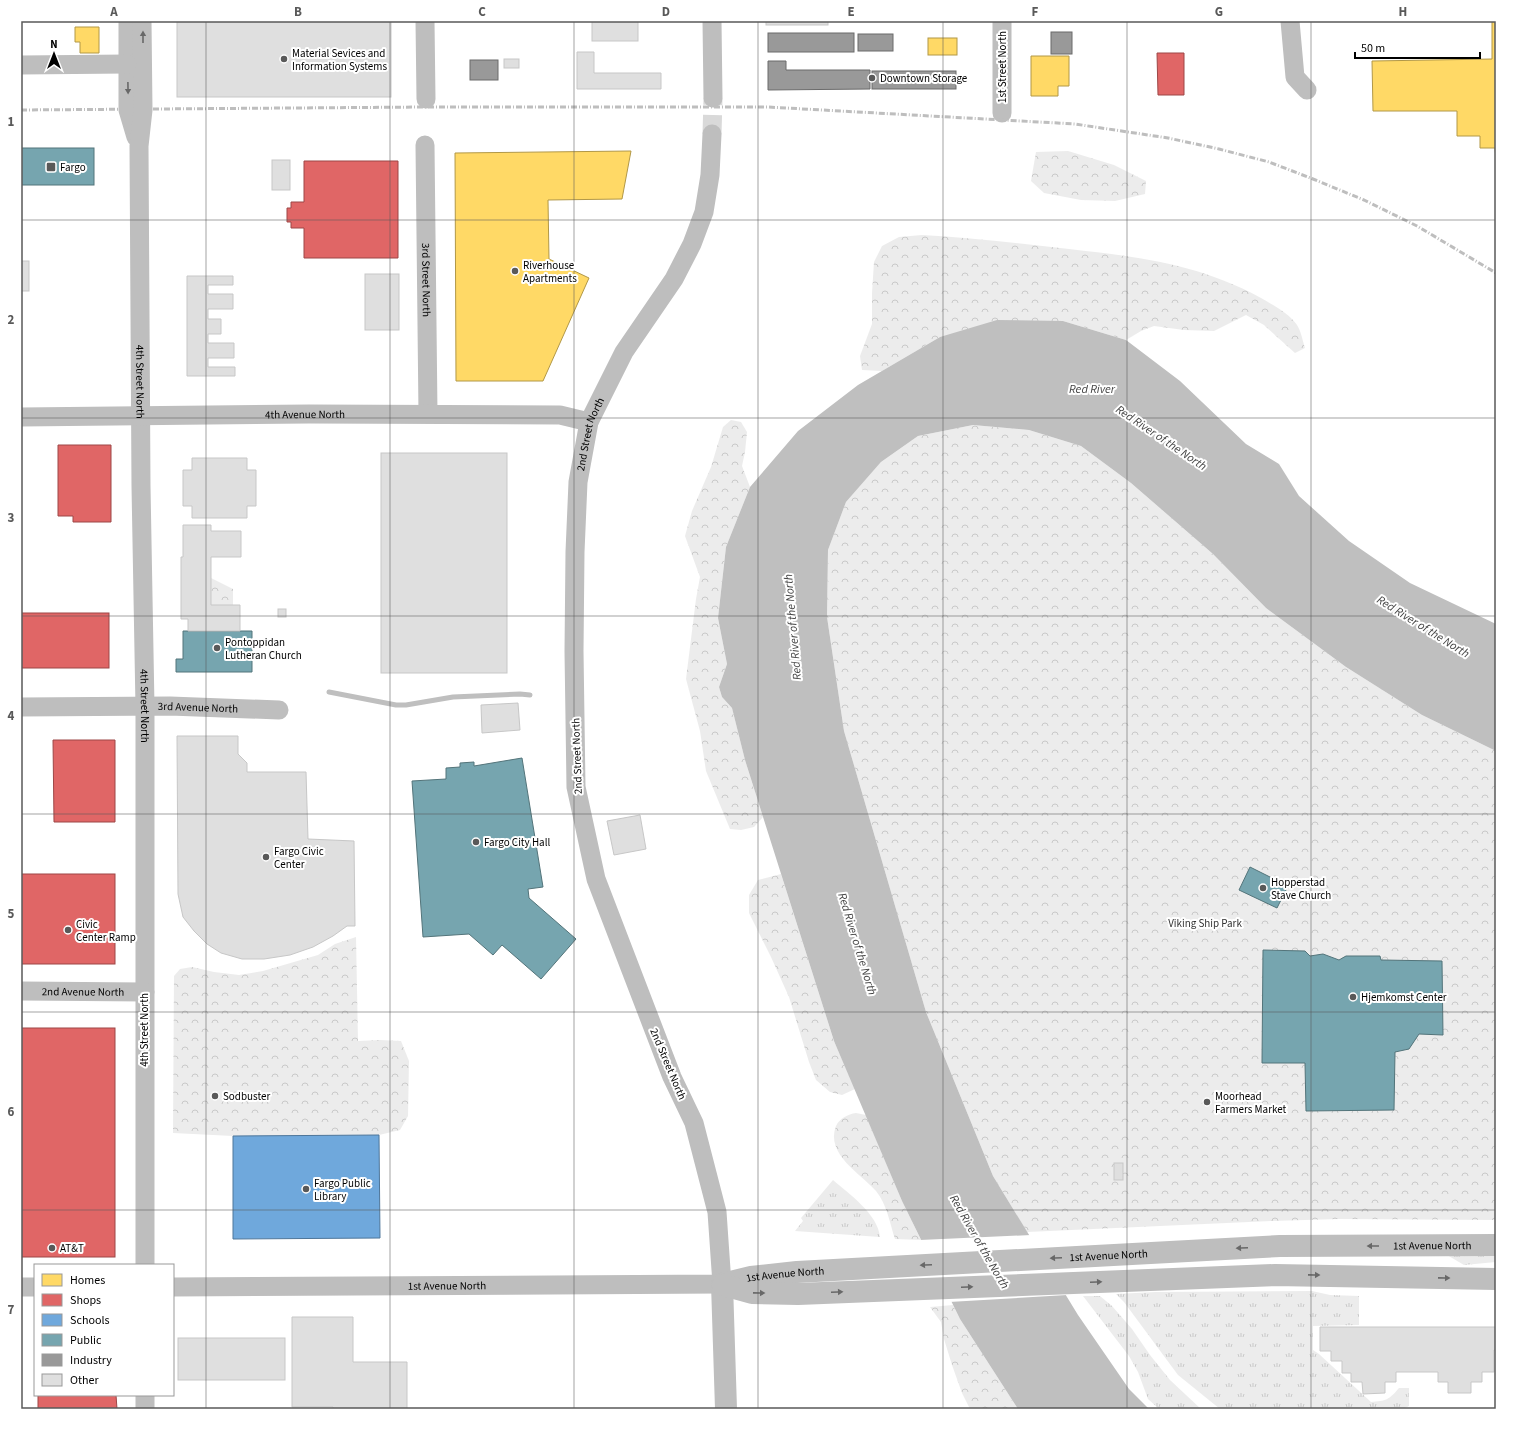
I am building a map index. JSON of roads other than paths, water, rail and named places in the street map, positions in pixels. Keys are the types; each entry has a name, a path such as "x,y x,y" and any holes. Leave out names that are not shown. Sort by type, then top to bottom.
{"main road":[{"name":"1st Avenue North","path":"722,1284 751,1277 797,1272 1280,1246 1496,1245"},
{"name":"1st Avenue North","path":"722,1284 752,1293 798,1294 1275,1274 1496,1279"},
{"name":"2nd Street North","path":"722,1284 726,1409"}],"street":[{"name":"4th Street North","path":"128,21 128,110 139,146"},
{"name":"4th Street North","path":"142,21 143,110 139,146 141,494 145,707 145,1264"},
{"path":"425,21 426,99"},
{"path":"712,21 713,98"},
{"name":"1st Street North","path":"1002,21 1002,113"},
{"path":"1290,21 1295,77 1307,90"},
{"path":"21,64 127,64"},
{"name":"2nd Street North","path":"712,134 710,175 704,212 692,244 674,279 624,352 589,422 578,482 575,552 576,787 596,879 672,1077 694,1123 717,1212 722,1284"},
{"name":"3rd Street North","path":"425,145 428,414"},
{"name":"4th Avenue North","path":"21,417 141,415 560,415 589,422"},
{"name":"3rd Avenue North","path":"21,707 170,706 279,710"},
{"name":"2nd Avenue North","path":"21,991 145,992"},
{"name":"1st Avenue North","path":"174,1287 722,1284"},
{"path":"21,1288 34,1287"},
{"path":"145,1396 145,1409"}],"water":[{"name":"Red River","path":"997,320 1063,321 1126,340 1180,381 1246,444 1279,464 1299,496 1349,541 1410,583 1496,624 1496,751 1422,715 1346,667 1266,608 1213,554 1131,483 1081,446 1029,430 973,425 918,436 881,462 846,502 828,550 827,617 844,731 926,1012 993,1176 1078,1315 1129,1389 1149,1409 1018,1409 960,1319 902,1201 834,1041 745,760 732,708 722,697 719,687 727,664 718,618 726,547 750,487 798,431 858,385 940,337"}],"waterway":[{"path":"329,692 396,705 406,705 453,697 520,694 530,695"}],"tunnel":[{"path":"712,134 713,98"}],"railway":[{"path":"21,110 425,107 768,107 1075,124 1168,138 1269,162 1364,200 1417,226 1496,273"}],"place":[{"name":"Material Sevices and Information Systems","path":"284,59"},
{"name":"Downtown Storage","path":"872,78"},
{"name":"Fargo","path":"51,167"},
{"name":"Riverhouse Apartments","path":"515,271"},
{"name":"Pontoppidan Lutheran Church","path":"217,648"},
{"name":"Fargo City Hall","path":"476,842"},
{"name":"Fargo Civic Center","path":"266,857"},
{"name":"Hopperstad Stave Church","path":"1263,888"},
{"name":"Civic Center Ramp","path":"68,930"},
{"name":"Hjemkomst Center","path":"1353,997"},
{"name":"Sodbuster","path":"215,1096"},
{"name":"Moorhead Farmers Market","path":"1207,1102"},
{"name":"Fargo Public Library","path":"306,1189"},
{"name":"AT&T","path":"52,1248"}],"water label":[{"name":"Red River of the North","path":"1161,438"},
{"name":"Red River of the North","path":"793,627"},
{"name":"Red River of the North","path":"1423,627"},
{"name":"Red River of the North","path":"857,944"},
{"name":"Red River of the North","path":"979,1242"}],"park label":[{"name":"Viking Ship Park","path":"1205,923"}]}
